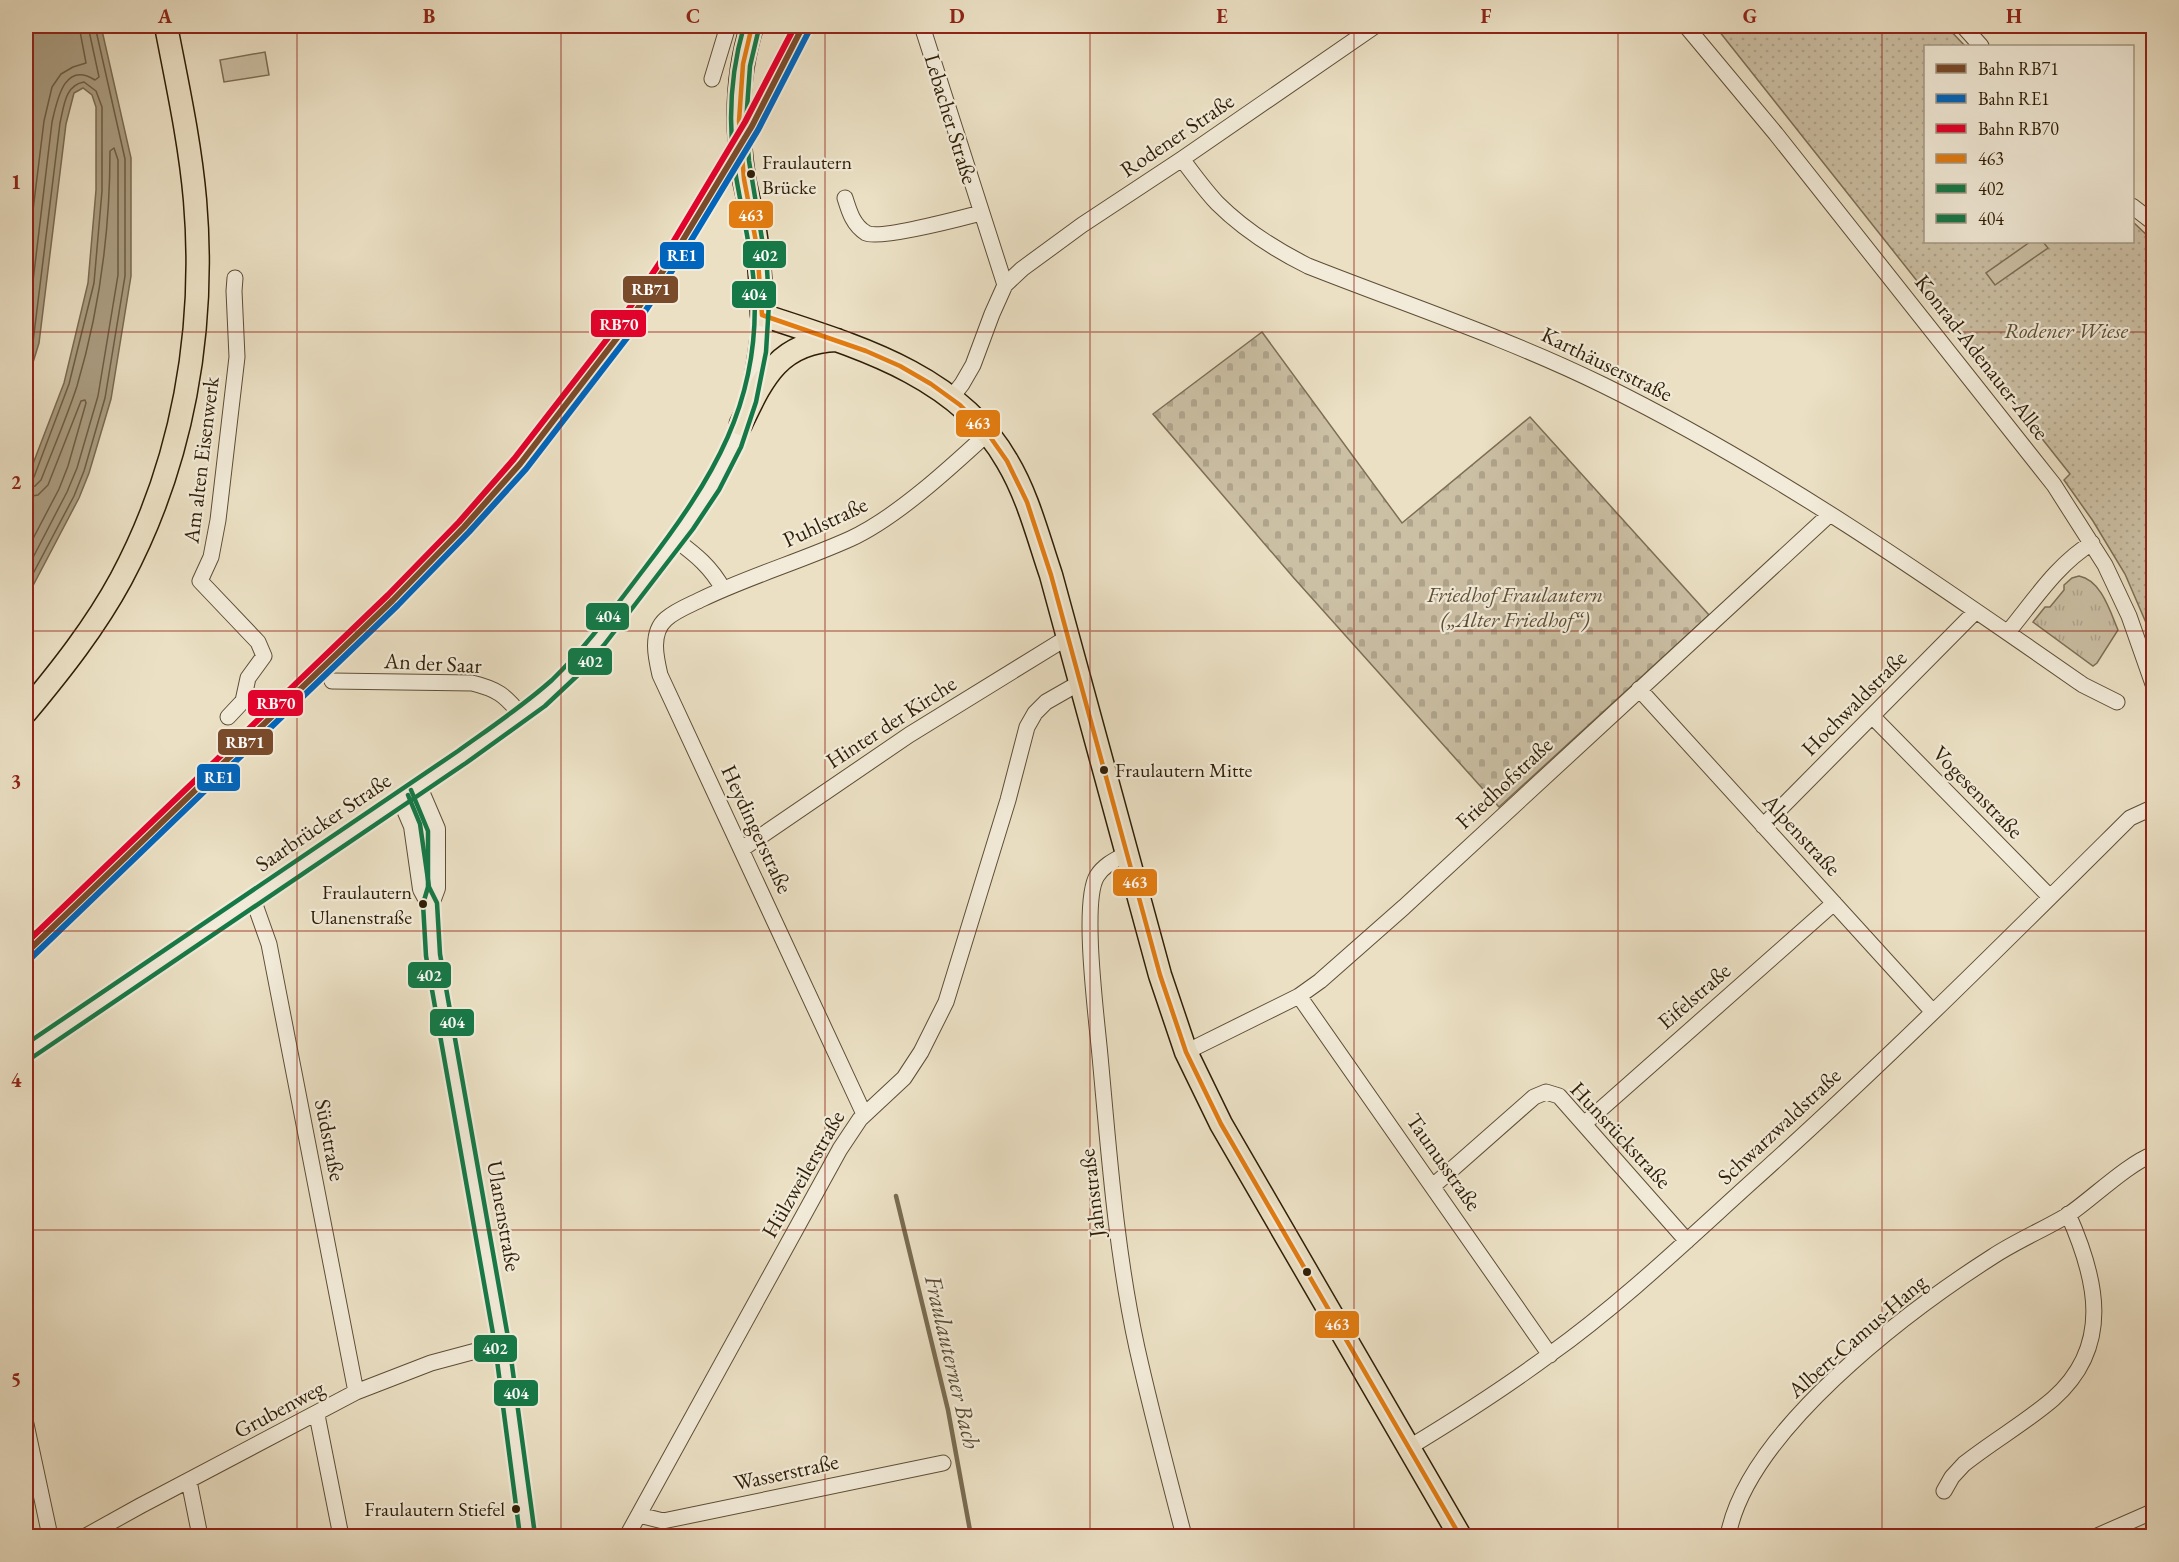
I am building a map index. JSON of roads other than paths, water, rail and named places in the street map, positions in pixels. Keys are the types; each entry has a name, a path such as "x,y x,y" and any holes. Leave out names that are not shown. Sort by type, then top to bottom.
{"main road":[{"path":"26,711 64,666 120,579 154,504 168,467 180,422 195,328 198,244 195,198 166,26"},
{"path":"752,26 744,56 738,96 738,129 761,272 762,315 838,340 928,381 951,398 988,434 1006,459 1030,510 1068,637 1160,975 1186,1052 1221,1124 1460,1536"},
{"path":"741,424 761,383 774,365 791,352 821,341 838,340"}],"street":[{"path":"712,80 728,26"},
{"name":"Lebacher Straße","path":"922,26 1005,285"},
{"name":"Rodener Straße","path":"1005,285 1082,225 1376,26"},
{"name":"Konrad-Adenauer-Allee","path":"1686,26 1776,134 2054,485 2105,565 2129,616 2154,687"},
{"path":"1963,26 1981,45"},
{"name":"Karthäuserstraße","path":"1182,159 1219,205 1290,257 1519,347 1602,385 1709,440 1830,514 2008,632 2083,685 2117,702"},
{"name":"Lebacher Straße","path":"845,198 855,223 868,234 884,235 981,213"},
{"path":"2134,207 2154,223"},
{"name":"Am alten Eisenwerk","path":"228,717 243,701 248,678 264,656 258,642 200,581 211,557 218,520 237,357 234,291 236,278"},
{"path":"951,398 973,365 1005,285"},
{"name":"Saarbrücker Straße","path":"26,1053 521,715 580,662 676,540 712,489 735,442 748,404 762,315"},
{"name":"Puhlstraße","path":"723,589 853,538 877,525 988,434"},
{"name":"Friedhofstraße","path":"1186,1052 1299,996 1320,981 1404,907 1830,514"},
{"path":"676,540 704,561 723,589"},
{"path":"2008,632 2063,566 2091,543"},
{"name":"Heydingerstraße","path":"723,589 665,620 658,632 655,651 660,675 864,1114"},
{"name":"Hochwaldstraße","path":"1763,826 1976,611"},
{"name":"Hinter der Kirche","path":"742,849 909,735 1068,637"},
{"name":"An der Saar","path":"332,681 472,683 491,688 506,697 521,715"},
{"name":"Hülzweilerstraße","path":"627,1536 840,1149 864,1114 904,1078 940,1017 1004,811 1027,727 1035,713 1046,702 1080,682"},
{"name":"Alpenstraße","path":"1639,689 1933,1012"},
{"name":"Vogesenstraße","path":"1873,717 2050,897"},
{"name":"Ulanenstraße","path":"418,787 436,829 436,888 430,904 433,956 502,1344 528,1536"},
{"name":"Ulanenstraße","path":"401,798 413,826 422,889 430,904"},
{"name":"Schwarzwaldstraße","path":"1408,1448 1484,1401 1550,1354 1591,1323 1687,1241 1814,1126 2130,818 2154,807"},
{"name":"Jahnstraße","path":"1126,854 1109,863 1097,876 1091,897 1090,933 1095,1003 1110,1159 1127,1296 1137,1348 1184,1536"},
{"name":"Südstraße","path":"253,899 268,944 356,1392"},
{"name":"Eifelstraße","path":"1584,1124 1834,903"},
{"name":"Taunusstraße","path":"1299,996 1550,1354"},
{"name":"Hunsrückstraße","path":"1433,1186 1534,1097 1546,1092 1559,1096 1687,1241"},
{"name":"Albert-Camus-Hang","path":"1728,1536 1744,1489 1761,1461 1826,1388 1886,1334 1941,1291 1994,1256 2068,1215 2133,1166 2154,1154"},
{"path":"1944,1491 1952,1477 1964,1464 2053,1399 2072,1379 2084,1358 2091,1336 2095,1311 2094,1298 2087,1262 2068,1215"},
{"name":"Grubenweg","path":"86,1536 317,1415 356,1392 431,1363 502,1344"},
{"path":"317,1415 341,1536"},
{"path":"26,1424 50,1536"},
{"name":"Wasserstraße","path":"639,1515 663,1521 943,1462"},
{"path":"189,1481 200,1536"},
{"path":"2097,1536 2154,1510"}],"water":[{"path":"26,26 101,26 131,158 131,276 111,399 89,473 79,498 26,599 26,482 64,383 88,283 96,190 96,107 92,95 83,88 74,93 66,124 39,343 26,385"}],"waterway":[{"name":"Fraulauterner Bach","path":"896,1196 948,1410 971,1536"}],"rail line":[{"name":"RB70","path":"26,943 388,595 459,522 514,459 618,325 669,249 745,122 795,26"},
{"name":"RB71","path":"26,953 393,600 464,527 520,464 624,329 675,253 752,126 803,26"},
{"name":"RE1","path":"31,958 398,605 526,469 630,334 681,257 758,130 810,29"}],"place":[{"name":"Fraulautern Brücke","path":"751,174"},
{"name":"Fraulautern Mitte","path":"1104,770"},
{"name":"Fraulautern Ulanenstraße","path":"423,904"},
{"name":"Fraulautern Stiefel","path":"516,1509"}],"park label":[{"name":"Rodener Wiese","path":"2066,330"},
{"name":"Friedhof Fraulautern („Alter Friedhof“)","path":"1515,606"}]}
